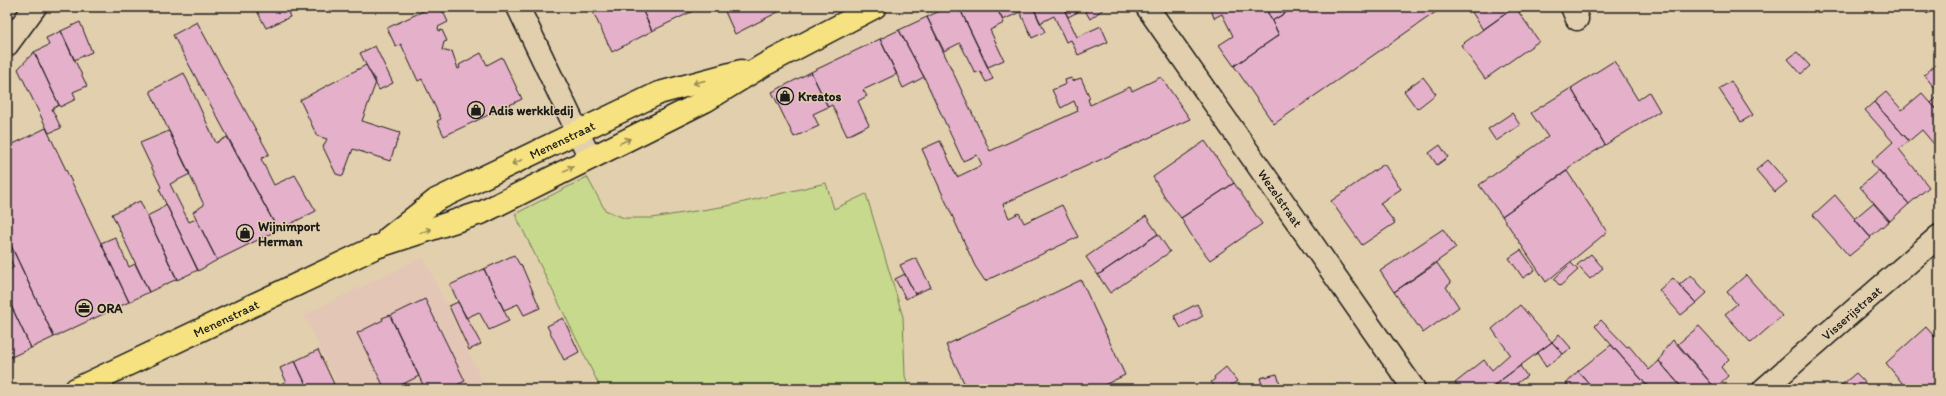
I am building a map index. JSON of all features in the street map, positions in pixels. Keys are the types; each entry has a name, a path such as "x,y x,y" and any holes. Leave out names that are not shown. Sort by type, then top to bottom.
{"main road":[{"name":"Menenstraat","path":"76,389 376,247 483,212 705,101 764,65 875,7"},
{"name":"Menenstraat","path":"376,247 436,200 659,93 764,65"}],"street":[{"path":"7,45 35,7"},
{"path":"518,7 590,158"},
{"name":"Wezelstraat","path":"1147,7 1414,389"},
{"name":"Visserijstraat","path":"1764,389 1939,236"}],"shaded area":[{"path":"423,257 486,389 340,389 304,315"}],"green space":[{"path":"587,177 605,210 624,218 652,218 727,206 826,183 834,209 866,194 903,317 905,376 909,389 601,389 515,214"}],"building":[{"path":"255,7 286,7 290,17 266,28"},
{"path":"432,7 441,7 448,22 438,27 439,31 442,30 447,41 444,42 442,50 449,52 452,51 458,69 460,68 459,65 481,53 487,65 502,57 522,99 444,136 437,121 441,119 422,79 418,81 401,44 396,47 387,28"},
{"path":"597,7 611,7 612,10 619,7 641,7 652,31 612,52 592,10"},
{"path":"641,7 692,7 693,11 652,31"},
{"path":"723,7 778,7 780,11 735,34"},
{"path":"948,7 959,7 993,79 986,82 980,71 975,73 960,43 944,51 927,17"},
{"path":"959,7 996,7 1004,23 990,30 1004,60 988,67"},
{"path":"996,7 1033,7 1045,32 1032,38 1020,12 1003,20"},
{"path":"1033,7 1063,7 1077,37 1101,26 1108,42 1078,55 1071,40 1066,42 1054,16 1040,23"},
{"path":"1063,7 1075,7 1078,12 1068,17"},
{"path":"1083,7 1106,7 1090,19"},
{"path":"1210,7 1265,7 1279,35 1234,66 1219,45 1233,36 1222,14 1214,18"},
{"path":"1265,7 1295,7 1272,21"},
{"path":"1295,7 1443,7 1274,124 1234,66 1279,35 1272,21"},
{"path":"1469,7 1515,7 1483,30"},
{"path":"1515,7 1539,41 1485,79 1461,45"},
{"path":"1921,7 1936,7 1927,14"},
{"path":"927,17 990,151 1078,111 1074,101 1061,108 1052,90 1066,84 1065,80 1071,78 1072,81 1081,78 1090,98 1088,99 1090,105 1130,87 1132,91 1161,77 1190,119 1003,204 1009,218 1019,213 1024,223 1062,205 1078,237 985,281 975,266 922,149 940,141 957,177 982,165 977,155 963,161 924,77 899,30"},
{"path":"80,22 92,52 74,60 61,31"},
{"path":"197,22 269,154 261,159 274,185 295,175 316,211 278,230 173,35"},
{"path":"899,30 924,77 903,88 880,39"},
{"path":"61,31 87,86 73,92 76,99 60,107 34,52 49,45 46,38"},
{"path":"880,39 897,74 863,90 867,96 858,101 869,125 847,136 832,105 828,107 811,72"},
{"path":"375,46 393,83 379,90 360,53"},
{"path":"34,52 59,105 52,109 61,128 49,133 18,69"},
{"path":"1797,52 1810,66 1801,74 1788,59"},
{"path":"1614,61 1638,100 1649,92 1660,111 1605,145 1571,88"},
{"path":"366,65 376,82 362,121 400,133 390,161 353,149 343,176 336,174 323,147 327,139 317,136 300,100"},
{"path":"1933,67 1939,74 1939,93 1924,75"},
{"path":"811,72 828,107 813,114 819,126 794,137 772,92"},
{"path":"184,73 216,143 227,137 278,230 217,260 193,212 204,205 150,91"},
{"path":"1423,77 1436,94 1417,109 1404,91"},
{"path":"1731,81 1753,115 1741,122 1719,89"},
{"path":"1571,88 1605,145 1568,168 1569,169 1502,216 1479,185 1548,137 1531,113"},
{"path":"1886,92 1902,110 1922,93 1939,112 1939,150 1922,130 1909,141 1874,102"},
{"path":"1939,95 1939,112 1931,103"},
{"path":"1874,102 1909,141 1899,149 1929,187 1909,204 1871,162 1893,142 1865,110"},
{"path":"1512,113 1520,125 1496,141 1488,129"},
{"path":"46,128 129,302 54,337 7,237 7,147"},
{"path":"169,131 190,174 170,184 189,222 196,219 217,260 198,271 159,189 161,187 140,143"},
{"path":"1205,141 1234,183 1181,218 1165,198 1153,177"},
{"path":"1440,145 1448,157 1437,165 1429,153"},
{"path":"1768,160 1787,182 1775,192 1756,170"},
{"path":"1384,164 1401,189 1380,203 1395,223 1362,245 1331,201"},
{"path":"1879,170 1909,204 1890,221 1860,187"},
{"path":"1567,171 1607,232 1546,282 1502,216"},
{"path":"1234,183 1262,224 1210,260 1195,241 1181,218"},
{"path":"1835,195 1871,238 1849,256 1813,215"},
{"path":"140,201 177,279 149,292 112,214"},
{"path":"1873,203 1889,221 1870,237 1854,219"},
{"path":"166,204 198,270 177,280 147,216 159,210"},
{"path":"1146,216 1158,234 1098,275 1086,257"},
{"path":"1443,229 1456,248 1394,292 1380,271"},
{"path":"1158,234 1170,252 1110,293 1098,275"},
{"path":"7,237 54,337 31,348 7,297 7,271 14,267 7,255"},
{"path":"115,237 129,267 135,264 149,292 129,302 101,243"},
{"path":"1521,250 1535,270 1523,278 1509,258"},
{"path":"1591,254 1603,268 1590,279 1577,265"},
{"path":"514,255 520,265 521,264 540,308 524,315 518,304 504,310 484,269"},
{"path":"916,258 931,287 915,294 900,265"},
{"path":"1437,263 1451,283 1446,287 1459,307 1423,333 1394,292"},
{"path":"1571,263 1578,270 1560,286 1554,279"},
{"path":"484,269 509,321 489,330 479,312 466,318 450,285"},
{"path":"905,274 915,294 906,299 895,279"},
{"path":"1691,275 1707,293 1696,303 1679,285"},
{"path":"1746,275 1782,316 1751,343 1725,314 1737,304 1727,292"},
{"path":"1673,278 1696,303 1681,315 1659,290"},
{"path":"1081,280 1125,375 1096,389 967,389 946,345"},
{"path":"7,297 31,348 7,359"},
{"path":"425,299 465,381 448,389 425,389 390,316"},
{"path":"458,302 481,344 469,350 449,306"},
{"path":"1197,304 1203,316 1181,328 1174,316"},
{"path":"1520,305 1552,342 1489,389 1460,389 1455,383 1484,360 1492,370 1510,354 1492,329"},
{"path":"390,315 419,376 393,389 385,389 357,333"},
{"path":"563,318 579,352 564,360 547,326"},
{"path":"1601,320 1627,347 1629,346 1649,370 1659,361 1683,389 1650,389 1595,326"},
{"path":"1699,326 1729,359 1721,367 1728,376 1715,388 1678,344"},
{"path":"1926,327 1939,342 1939,389 1933,389 1932,387 1929,389 1907,389 1886,363"},
{"path":"1559,334 1571,348 1563,354 1552,342"},
{"path":"1673,340 1715,388 1714,389 1683,389 1659,361 1666,348"},
{"path":"1552,342 1563,354 1546,367 1537,353"},
{"path":"1611,345 1650,389 1594,389 1578,371"},
{"path":"318,350 334,384 324,389 308,389 295,361"},
{"path":"295,361 308,389 283,389 281,384 286,381 280,368"},
{"path":"1520,366 1527,376 1509,389 1489,389"},
{"path":"1226,367 1237,381 1226,389 1217,389 1211,382 1215,379 1214,377"},
{"path":"1578,371 1594,389 1572,389 1566,384"},
{"path":"1856,373 1869,389 1837,389"},
{"path":"1277,374 1280,384 1263,388 1260,378"},
{"path":"250,383 252,389 238,389"},
{"path":"1301,383 1303,389 1287,389"}],"place":[{"name":"Kreatos","path":"785,96"},
{"name":"Adis werkkledij","path":"476,110"},
{"name":"Wijnimport Herman","path":"245,233"},
{"name":"ORA","path":"84,308"}]}
